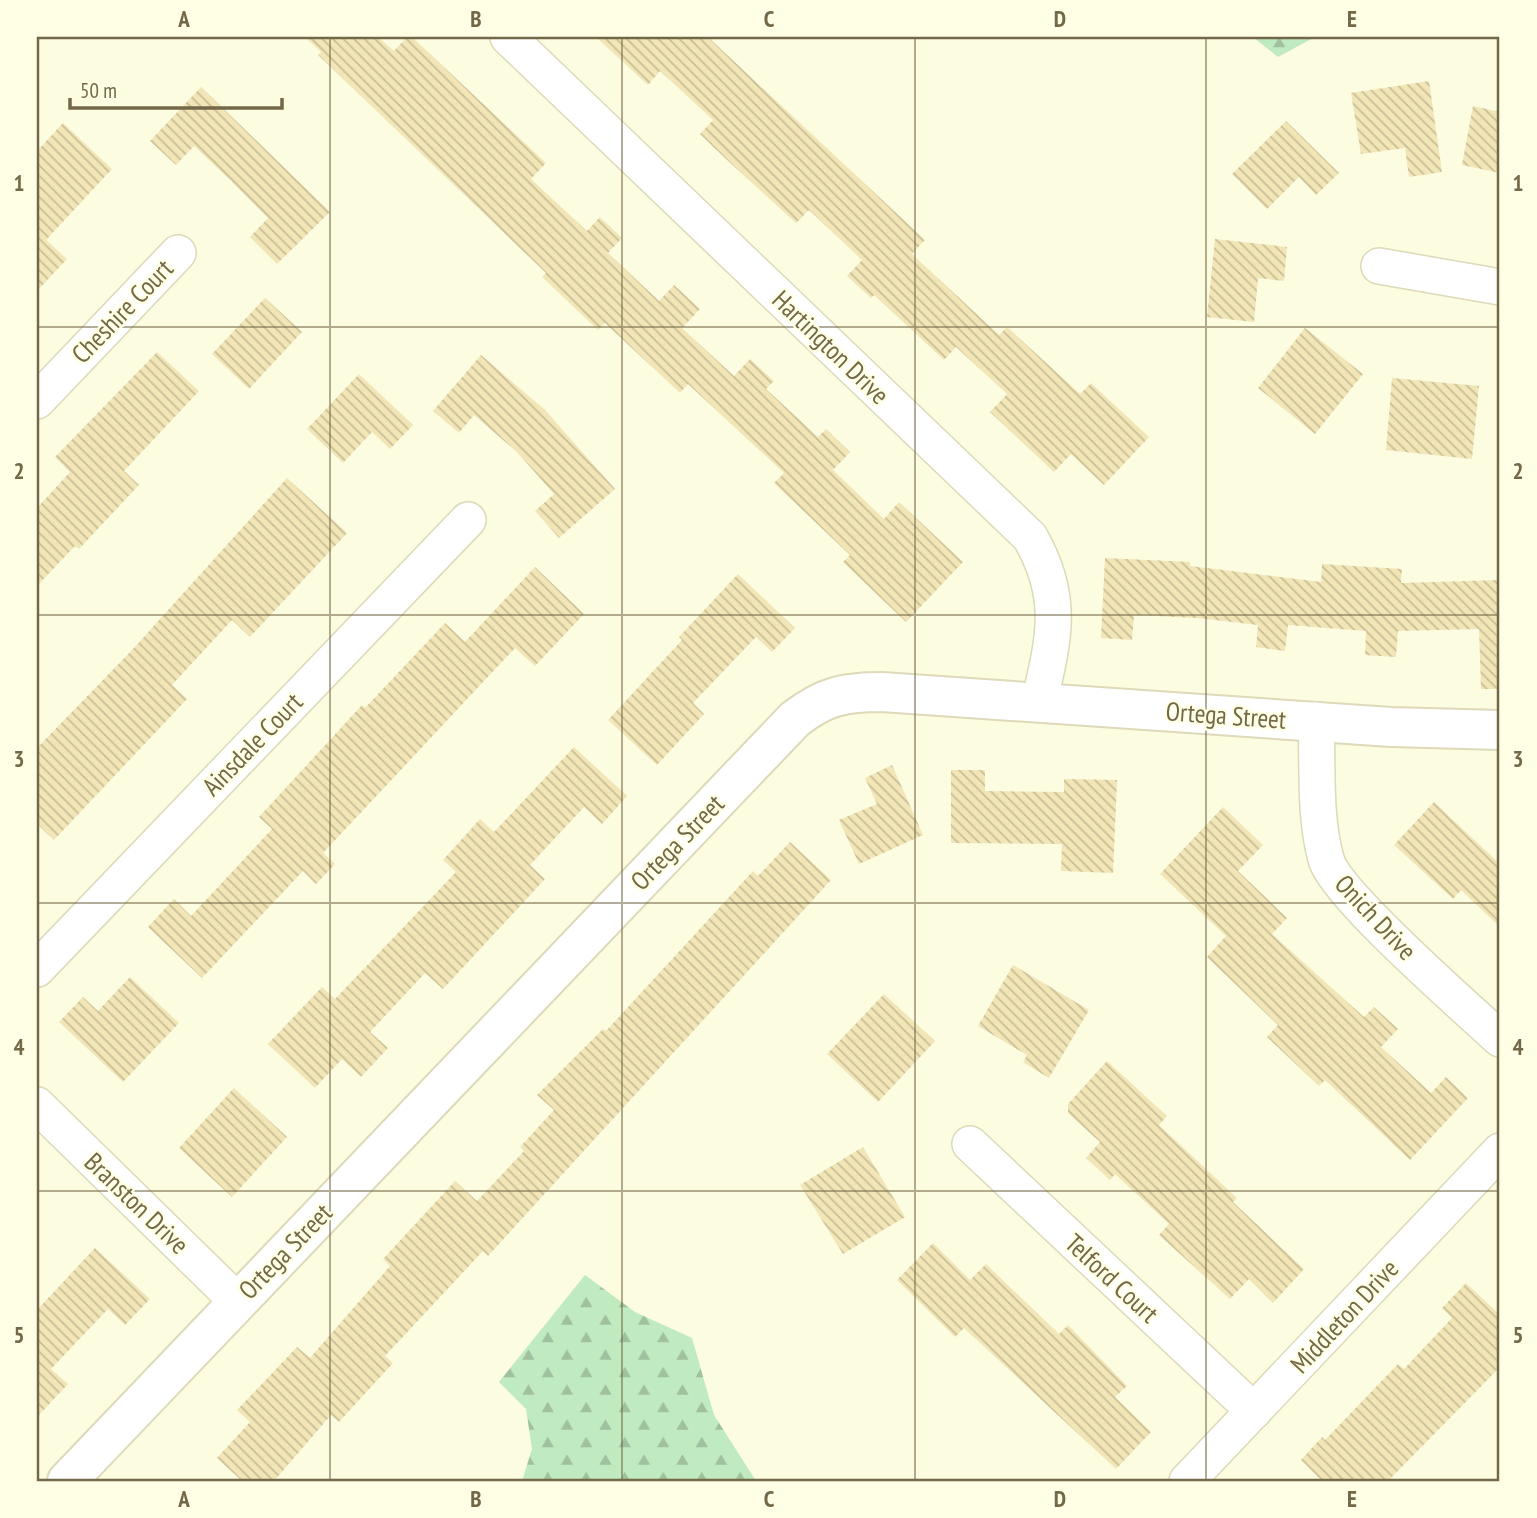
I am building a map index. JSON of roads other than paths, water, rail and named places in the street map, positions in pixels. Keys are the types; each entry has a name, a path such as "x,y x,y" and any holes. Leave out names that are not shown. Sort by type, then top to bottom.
{"street":[{"name":"Hartington Drive","path":"508,37 1030,537 1042,558 1053,590 1052,648 1039,703"},
{"name":"Cheshire Court","path":"37,401 178,253"},
{"path":"1379,266 1500,287"},
{"name":"Ainsdale Court","path":"37,969 468,520"},
{"name":"Ortega Street","path":"67,1481 237,1301 806,710 817,702 848,692 1486,732 1500,730"},
{"name":"Onich Drive","path":"1316,720 1319,824 1326,863 1350,894 1386,931 1500,1040"},
{"name":"Branston Drive","path":"37,1105 237,1301"},
{"name":"Telford Court","path":"970,1144 1254,1411"},
{"name":"Middleton Drive","path":"1187,1481 1500,1151"}]}
